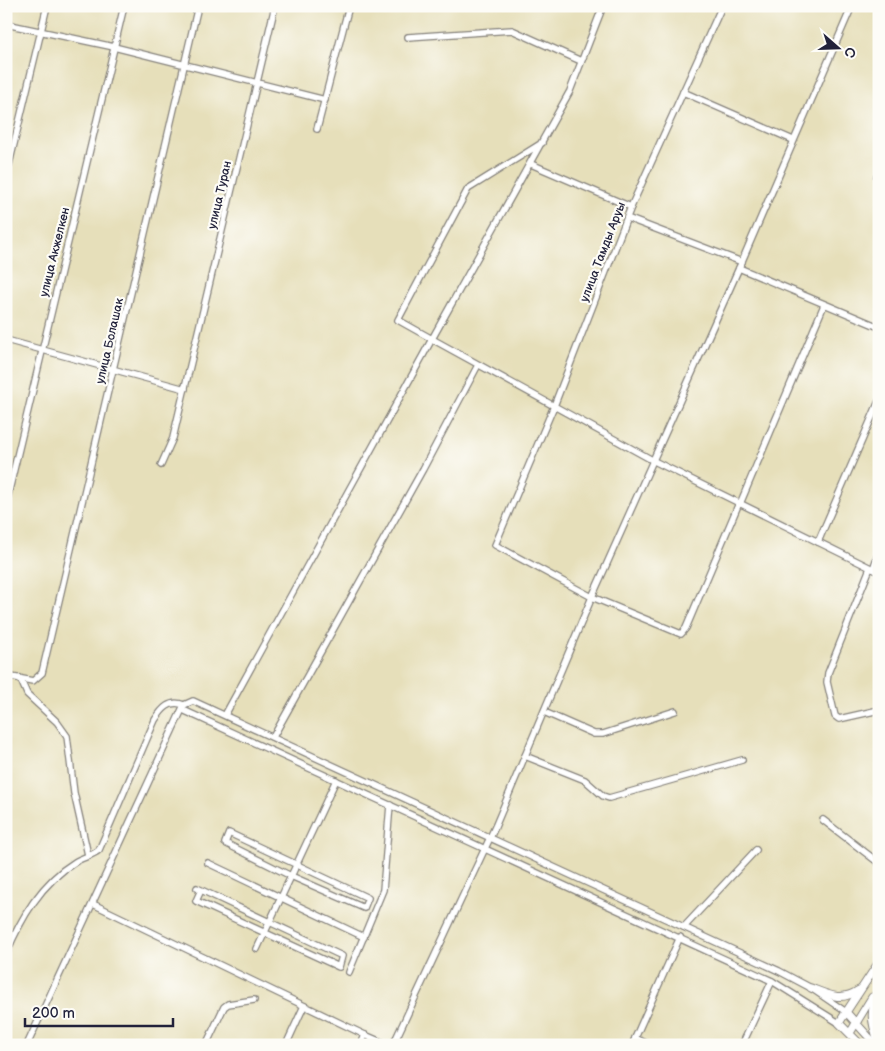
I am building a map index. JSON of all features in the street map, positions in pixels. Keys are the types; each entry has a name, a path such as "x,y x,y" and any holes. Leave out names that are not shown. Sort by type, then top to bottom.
{"main road":[{"path":"861,1045 839,1023 879,962"},
{"path":"811,988 836,998 845,998 863,987"},
{"path":"850,1033 879,988"},
{"path":"879,988 871,1014 872,1026 879,1042"},
{"path":"846,1012 876,1045"}],"street":[{"path":"6,177 47,6"},
{"name":"улица Акжелкен","path":"6,503 124,6"},
{"name":"улица Болашак","path":"20,678 33,681 42,673 198,6"},
{"name":"улица Туран","path":"161,465 173,438 275,6"},
{"path":"317,129 349,6"},
{"path":"225,715 570,91 603,6"},
{"name":"улица Тамды Аруы","path":"592,597 497,548 494,542 554,406 631,207 722,6"},
{"path":"394,1045 495,827 592,597 742,262 852,6"},
{"path":"6,24 257,81 325,100"},
{"path":"408,37 512,30 581,61"},
{"path":"683,92 793,140"},
{"path":"542,143 468,190 398,320 654,461 874,569"},
{"path":"531,164 631,207"},
{"path":"627,218 742,262"},
{"path":"739,268 879,327"},
{"path":"592,597 681,634 686,628 824,305"},
{"path":"6,340 185,389"},
{"path":"272,737 423,469 478,365"},
{"path":"818,542 879,401"},
{"path":"879,552 874,569 827,678 836,716 839,719 879,710"},
{"path":"6,676 20,678 28,694 57,722 67,736 74,793 88,855"},
{"path":"27,1045 184,707 193,701 684,926 811,988 846,1012"},
{"path":"6,954 26,912 41,892 75,862 99,850 155,720 164,707 173,704 184,707 336,780 772,981 839,1023"},
{"path":"544,712 594,734 603,734 675,710"},
{"path":"525,756 586,780 603,796 609,798 742,760"},
{"path":"257,949 336,780"},
{"path":"349,972 383,890 390,805"},
{"path":"823,820 879,862"},
{"path":"480,833 495,827"},
{"path":"495,827 495,834 500,843"},
{"path":"228,833 368,899 362,908 291,876 225,843 228,833"},
{"path":"684,926 756,850"},
{"path":"208,863 364,937"},
{"path":"199,889 270,922 342,956 339,967 196,901 199,889"},
{"path":"93,904 388,1045"},
{"path":"650,1045 634,1042 680,937"},
{"path":"742,1045 772,981"},
{"path":"206,1045 224,1007 228,1004 254,1000"},
{"path":"286,1045 304,1006"},
{"path":"361,1045 365,1035"}]}
